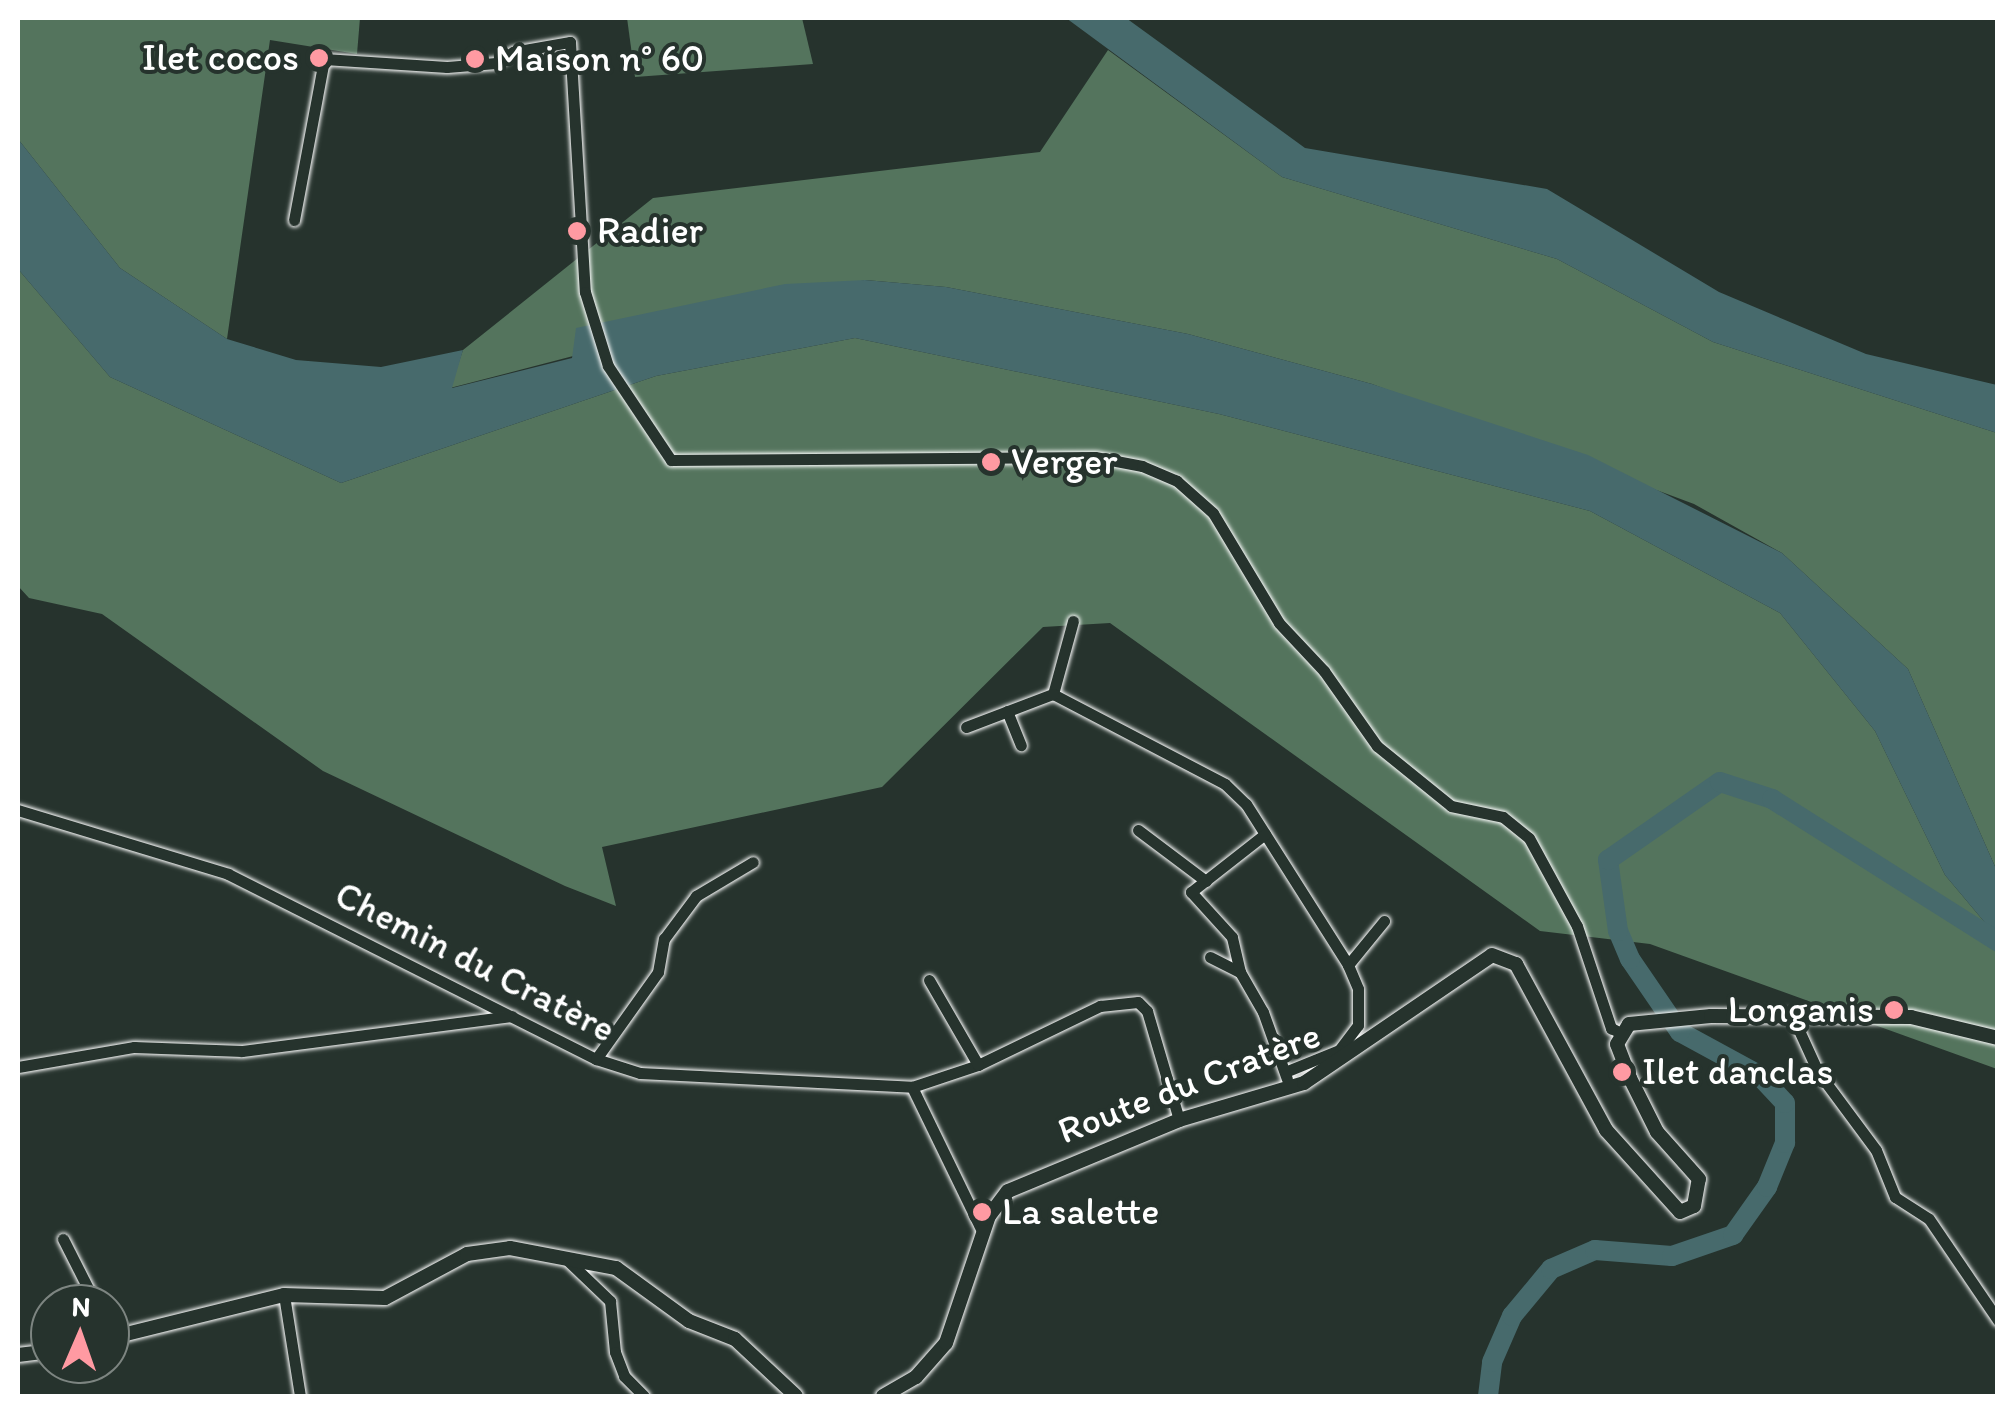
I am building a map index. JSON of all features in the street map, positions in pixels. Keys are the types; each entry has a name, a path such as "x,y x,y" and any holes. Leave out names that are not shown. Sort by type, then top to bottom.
{"street":[{"path":"294,220 324,58 390,66 496,63 513,52 570,42 585,292 608,366 671,460 1096,458 1142,466 1177,482 1213,512 1279,623 1324,671 1377,746 1451,806 1503,817 1529,838 1577,926 1612,1028 1620,1032 1629,1024 1711,1016 1911,1017 1998,1038"},
{"path":"1054,694 1073,621"},
{"path":"966,727 1054,694 1197,764 1246,804 1348,965 1358,989 1358,1025 1339,1050 1287,1080 1263,1012 1240,972 1232,937 1191,892 1265,834"},
{"path":"1008,711 1022,745"},
{"name":"Chemin du Cratère","path":"18,810 228,874 596,1059 640,1073 912,1088 978,1065 1100,1006 1138,1002 1147,1010 1179,1120"},
{"path":"1138,830 1206,880"},
{"path":"596,1059 658,972 664,939 696,896 753,862"},
{"path":"1348,965 1384,920"},
{"name":"Route du Cratère","path":"883,1396 916,1377 946,1342 982,1233 1008,1191 1179,1120 1341,1063 1460,972 1502,954 1523,974 1606,1130 1651,1173 1673,1207 1687,1211 1698,1179 1650,1122 1618,1044 1620,1032"},
{"path":"1210,957 1240,972"},
{"path":"929,980 978,1065"},
{"path":"1792,1015 1818,1072 1876,1150 1896,1198 1929,1220 1998,1320"},
{"path":"18,1067 134,1046 242,1051 512,1016"},
{"path":"912,1088 982,1233"},
{"path":"63,1238 86,1284"},
{"path":"130,1331 284,1295 384,1298 480,1250 560,1254 616,1268 688,1320 735,1339 796,1396"},
{"path":"560,1254 610,1300 615,1352 624,1376 644,1396"},
{"path":"284,1295 300,1396"}],"green space":[{"path":"18,18 360,18 357,54 270,40 227,339 120,268 18,139"},
{"path":"627,18 802,18 813,64 635,77"},
{"path":"1108,50 1282,177 1557,259 1713,342 1997,433 1997,871 1908,669 1782,553 1694,504 1372,384 1188,334 946,287 865,280 450,388 463,350 653,198 1040,152"},
{"path":"18,269 110,377 341,483 656,376 855,338 1219,414 1590,511 1780,613 1875,731 1945,875 1997,937 1997,1069 1650,944 1540,931 1110,623 1043,627 882,787 602,847 616,906 565,886 323,771 102,614 29,598 18,586"}],"water":[{"path":"1066,18 1126,18 1305,148 1547,189 1719,292 1866,354 1997,385 1997,433 1713,342 1557,259 1282,177"},
{"path":"18,139 120,268 227,339 296,360 381,367 463,350 452,388 572,358 576,328 785,284 865,280 946,287 1188,334 1372,384 1588,455 1782,553 1908,669 1997,871 1997,937 1945,875 1875,731 1780,613 1590,511 1219,414 855,338 656,376 341,483 110,377 18,269"}],"waterway":[{"path":"1488,1396 1492,1362 1512,1316 1551,1269 1595,1250 1672,1256 1733,1235 1767,1187 1785,1143 1785,1103 1759,1075 1680,1032 1630,959 1618,931 1608,860 1720,782 1772,799 1998,942"}],"place":[{"name":"Ilet cocos","path":"319,58"},
{"name":"Maison n° 60","path":"475,59"},
{"name":"Radier","path":"577,231"},
{"name":"Verger","path":"991,462"},
{"name":"Longanis","path":"1894,1010"},
{"name":"Ilet danclas","path":"1622,1072"},
{"name":"La salette","path":"982,1212"}]}
